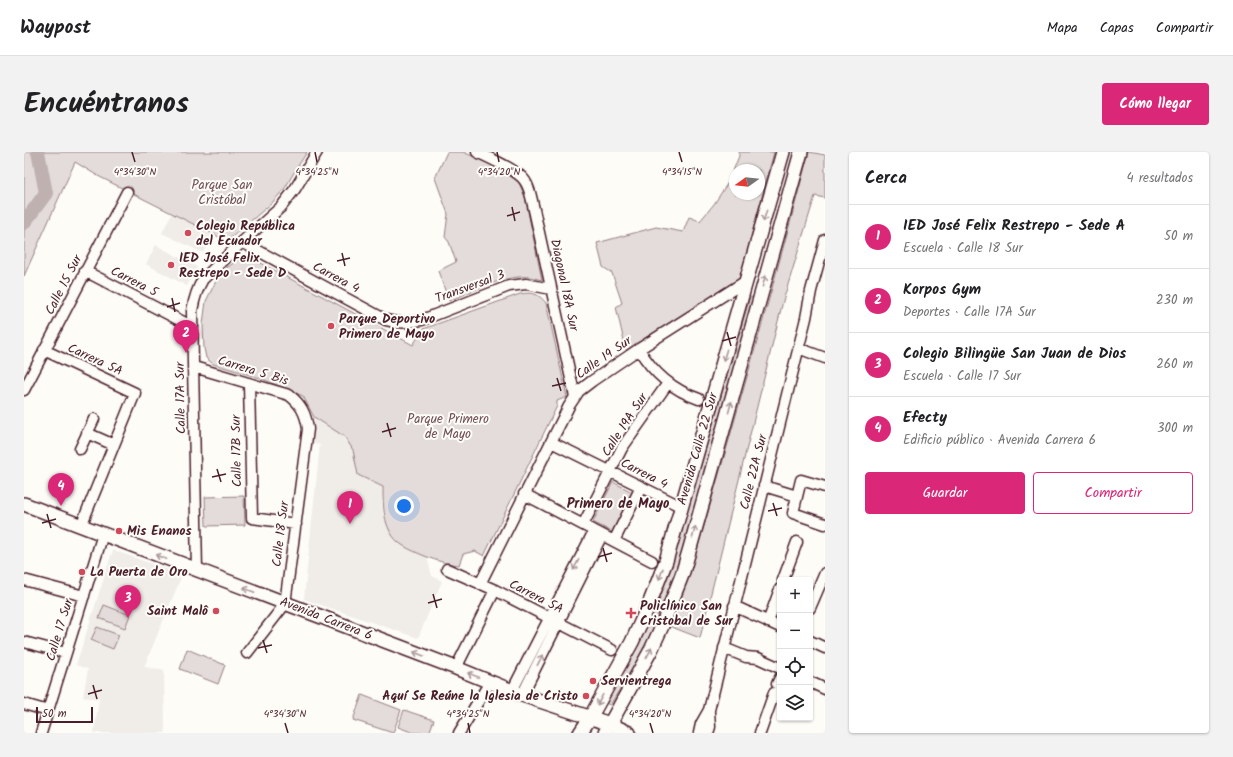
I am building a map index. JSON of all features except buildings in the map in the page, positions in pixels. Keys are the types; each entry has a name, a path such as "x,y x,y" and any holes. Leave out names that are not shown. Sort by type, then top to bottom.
{"main road":[{"name":"Avenida Calle 22 Sur","path":"580,733 590,718 632,642 646,613 666,561 783,152"},
{"name":"Avenida Calle 22 Sur","path":"607,729 651,650 682,575 801,152"},
{"name":"Avenida Carrera 6","path":"24,504 197,571 456,668 517,693 590,718 607,729 629,733"}],"street":[{"name":"Calle 17A Sur","path":"197,571 193,304 199,286 209,273 281,207 295,189 317,152"},
{"name":"Diagonal 18A Sur","path":"477,152 516,173 527,185 533,205 574,397"},
{"name":"Calle 15 Sur","path":"24,390 85,271 128,192"},
{"name":"Calle 22A Sur","path":"699,733 701,724 709,710 811,291 825,240"},
{"name":"Carrera 4","path":"242,242 386,320 398,323 422,320"},
{"name":"Carrera 5","path":"85,271 193,327"},
{"name":"Calle 19 Sur","path":"480,584 524,494 574,397 579,391 592,380 639,349 746,282"},
{"name":"Transversal 3","path":"422,320 509,286 526,284 551,289"},
{"path":"798,348 825,358"},
{"path":"639,349 652,368 668,383 699,399"},
{"name":"Carrera 5A","path":"44,350 135,393 114,445"},
{"name":"Carrera 5 Bis","path":"194,367 289,395 301,407"},
{"name":"Calle 19A Sur","path":"583,525 622,448 668,383"},
{"name":"Calle 17B Sur","path":"249,384 252,518 296,524"},
{"name":"Calle 18 Sur","path":"286,604 308,429 307,419 301,407"},
{"path":"80,449 94,419"},
{"path":"81,526 114,445 87,433"},
{"name":"Carrera 4","path":"551,442 682,508"},
{"path":"825,487 801,480 793,513 825,524"},
{"path":"764,486 797,496"},
{"path":"614,541 641,487"},
{"path":"524,494 652,561"},
{"path":"517,693 598,533"},
{"name":"Calle 17 Sur","path":"41,733 103,534"},
{"path":"784,577 797,542"},
{"name":"Carrera 5A","path":"447,569 495,590 612,650"},
{"path":"813,601 825,572"},
{"path":"24,580 84,596"},
{"path":"456,668 495,590"},
{"path":"768,622 777,597"},
{"path":"247,653 286,604"},
{"path":"734,606 777,626"},
{"path":"24,642 66,653"},
{"path":"813,642 825,648"},
{"path":"724,648 746,657 758,658 777,667"},
{"path":"459,733 490,682"},
{"path":"813,683 825,689"},
{"path":"760,733 777,685"},
{"path":"24,704 48,711"},
{"name":"Calle 22A Sur","path":"708,733 710,726 709,710"}],"shaded area":[{"name":"Colegio República del Ecuador","path":"172,213 213,233 203,253 162,233"},
{"name":"IED José Felix Restrepo - Sede D","path":"156,245 197,267 187,286 146,264"},
{"path":"314,417 345,437 353,450 358,475 383,487 382,502 384,517 390,530 413,550 427,557 432,576 442,581 418,638 304,599 320,445 312,442"},
{"path":"113,550 182,575 144,667 164,670 165,733 94,733 99,699 83,697 88,669 76,665"}],"green space":[{"name":"Parque San Cristóbal","path":"24,152 307,152 285,188 272,203 227,241 98,176 75,162 24,276"},
{"path":"447,152 463,152 509,172 519,183 525,197 542,280 530,277 510,278 489,284 449,301 438,271 456,262 449,242 445,237 448,214 435,178"},
{"path":"739,152 774,152 765,185 765,164 736,164"},
{"path":"809,152 825,155 825,198 815,196 783,301 700,638 669,626 694,560 769,300"},
{"path":"729,181 729,200 761,200 740,278 626,350 616,307 622,303 612,273 603,267 597,243 656,227 683,232 689,217 700,221 714,204"},
{"name":"Parque Primero de Mayo","path":"246,255 413,345 423,329 520,294 528,293 537,295 546,303 567,397 557,401 557,406 484,556 475,551 463,554 459,565 430,558 400,544 389,530 384,509 383,487 358,475 353,450 345,437 314,417 303,396 260,378 213,364 206,358 203,324 206,301 215,283 225,269"},
{"path":"750,297 758,298 682,557 665,604 651,634 636,663 610,705 603,702 656,606 663,588 693,487 699,472"},
{"path":"613,482 632,492 612,532 593,522"},
{"path":"244,496 245,525 206,526 205,497"},
{"path":"104,605 130,615 125,628 99,618"},
{"path":"97,627 119,635 113,649 91,640"},
{"path":"187,649 225,665 218,684 180,669"},
{"path":"362,695 401,710 393,733 353,720"},
{"path":"404,710 434,720 429,733 414,733 398,727"}],"waterway":[{"path":"24,223 46,193 38,152"}],"place":[{"name":"Colegio República del Ecuador","path":"188,233"},
{"name":"IED José Felix Restrepo - Sede D","path":"171,265"},
{"name":"Parque Deportivo Primero de Mayo","path":"331,326"},
{"name":"Korpos Gym","path":"186,353"},
{"name":"Efecty","path":"61,506"},
{"name":"IED José Felix Restrepo - Sede A","path":"350,524"},
{"name":"Mis Enanos","path":"119,531"},
{"name":"La Puerta de Oro","path":"82,572"},
{"name":"Saint Malô","path":"216,611"},
{"name":"Policlínico San Cristobal de Sur","path":"631,613"},
{"name":"Colegio Bilingüe San Juan de Dios","path":"128,618"},
{"name":"Servientrega","path":"593,681"},
{"name":"Aquí Se Reúne la Iglesia de Cristo","path":"586,696"}],"district":[{"name":"Primero de Mayo","path":"618,504"}]}
